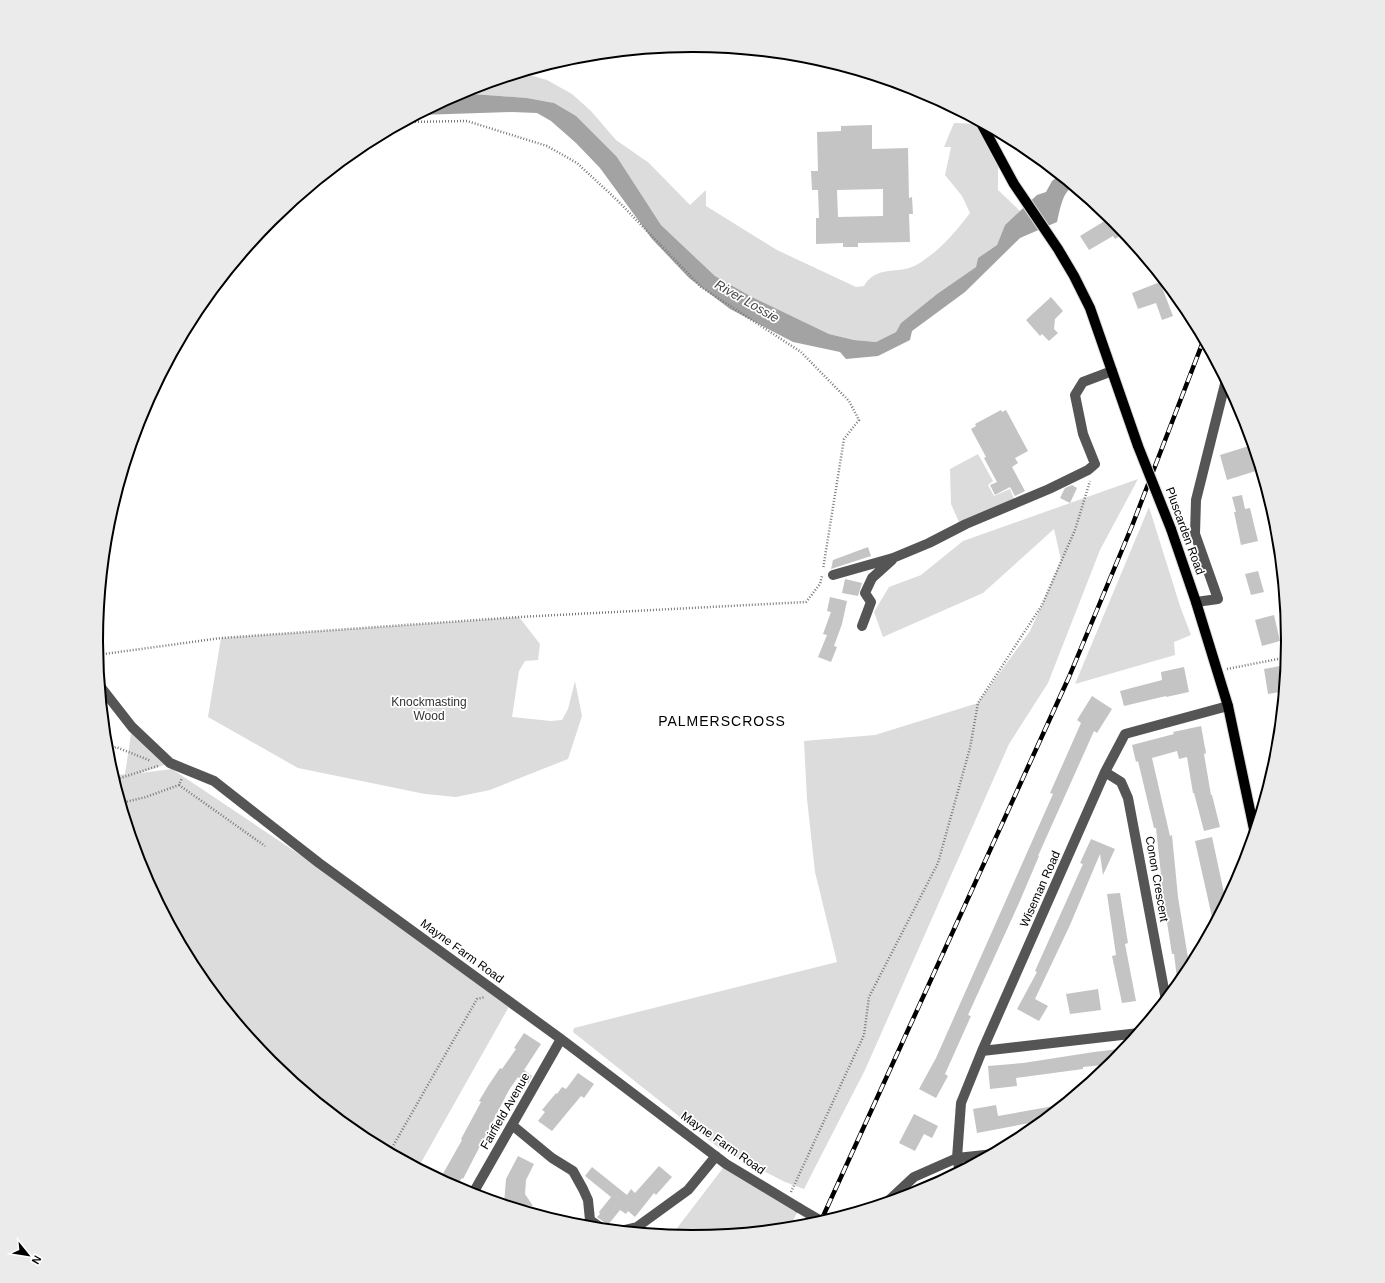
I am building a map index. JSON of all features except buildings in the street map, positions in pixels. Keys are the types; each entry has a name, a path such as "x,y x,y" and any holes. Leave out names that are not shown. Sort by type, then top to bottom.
{"main road":[{"name":"Pluscarden Road","path":"985,130 1014,184 1058,249 1074,276 1090,308 1138,446 1171,529 1218,672 1228,706 1252,826"}],"street":[{"path":"833,575 893,558 966,524 1049,489 1088,470 1095,464 1083,434 1075,395 1083,382 1112,371"},
{"path":"1196,602 1218,599 1195,534 1195,520 1196,500 1224,388"},
{"path":"862,626 870,602 865,593 872,578 893,558"},
{"name":"Mayne Farm Road","path":"105,693 132,727 170,762 214,781 319,863 561,1039 726,1164 816,1218"},
{"name":"Wiseman Road","path":"959,1167 957,1158 961,1102 1105,772 1125,734 1228,706"},
{"name":"Conon Crescent","path":"1105,772 1121,782 1128,798 1165,994"},
{"path":"982,1051 1132,1034"},
{"name":"Fairfield Avenue","path":"475,1189 561,1039"},
{"path":"512,1125 552,1158 572,1171 588,1200 590,1220 594,1223"},
{"path":"893,1196 914,1177 957,1158 980,1155"},
{"path":"633,1228 637,1227 688,1190 716,1156"}],"path":[{"path":"103,654 221,638 519,617 806,602 820,584 844,439 859,420 849,401 801,352 700,287 617,200 577,163 547,146 467,121 415,122"},
{"path":"786,1201 864,1035 870,997 938,863 970,748 978,703 1042,605 1074,530 1095,464"},
{"path":"1218,672 1282,658"},
{"path":"113,749 116,747 162,765 119,778"},
{"path":"125,802 146,797 179,785 187,770"},
{"path":"179,785 265,846"},
{"path":"392,1149 477,999 497,993"}],"green space":[{"path":"530,75 547,80 572,94 591,111 616,140 649,163 690,205 706,190 706,206 777,250 856,287 864,286 872,277 882,272 912,267 920,263 943,244 970,213 962,196 945,175 951,147 944,147 954,123 973,124 984,129 998,156 998,190 1020,211 1005,225 997,245 978,258 976,267 937,294 901,323 896,332 876,342 854,340 829,334 752,297 715,276 661,225 617,157 554,103 527,98 474,94 503,83"},
{"path":"978,454 993,481 988,485 994,496 1010,489 1014,499 959,522 951,504 950,469"},
{"path":"1138,479 1100,550 1048,683 1009,744 865,1070 804,1189 785,1182 719,1148 573,1032 574,1028 837,962 815,872 807,799 804,741 875,735 978,703 1030,631 1045,598 1061,560 1054,529 983,593 883,637 874,612 889,587 921,575 963,541"},
{"path":"1149,507 1180,606 1191,635 1174,642 1175,655 1075,684"},
{"name":"Knockmasting Wood","path":"519,617 540,644 538,660 525,661 519,671 512,717 551,721 562,720 568,709 575,681 582,716 568,759 490,790 456,797 425,794 298,768 208,717 221,638"},
{"path":"132,727 170,763 140,773 172,769 405,925 511,1003 420,1164 365,1132 304,1085 249,1030 225,1000 202,969 182,936 148,867 134,831 123,794 118,775 125,774"},
{"path":"726,1164 799,1208 793,1222 731,1230 675,1231"}],"water":[{"name":"River Lossie","path":"474,94 527,98 554,103 576,116 617,157 661,225 715,276 752,297 829,334 854,340 876,342 896,332 901,323 937,294 976,267 978,258 997,245 1005,225 1037,195 1046,192 1052,181 1056,178 1069,189 1060,207 1057,222 1020,238 965,292 912,331 910,340 878,356 846,359 840,352 793,342 730,309 689,278 652,239 600,168 576,143 551,121 537,113 512,112 429,115"}],"railway":[{"path":"823,1216 1069,677 1132,526 1202,345"}],"district":[{"name":"PALMERSCROSS","path":"722,721"}]}
